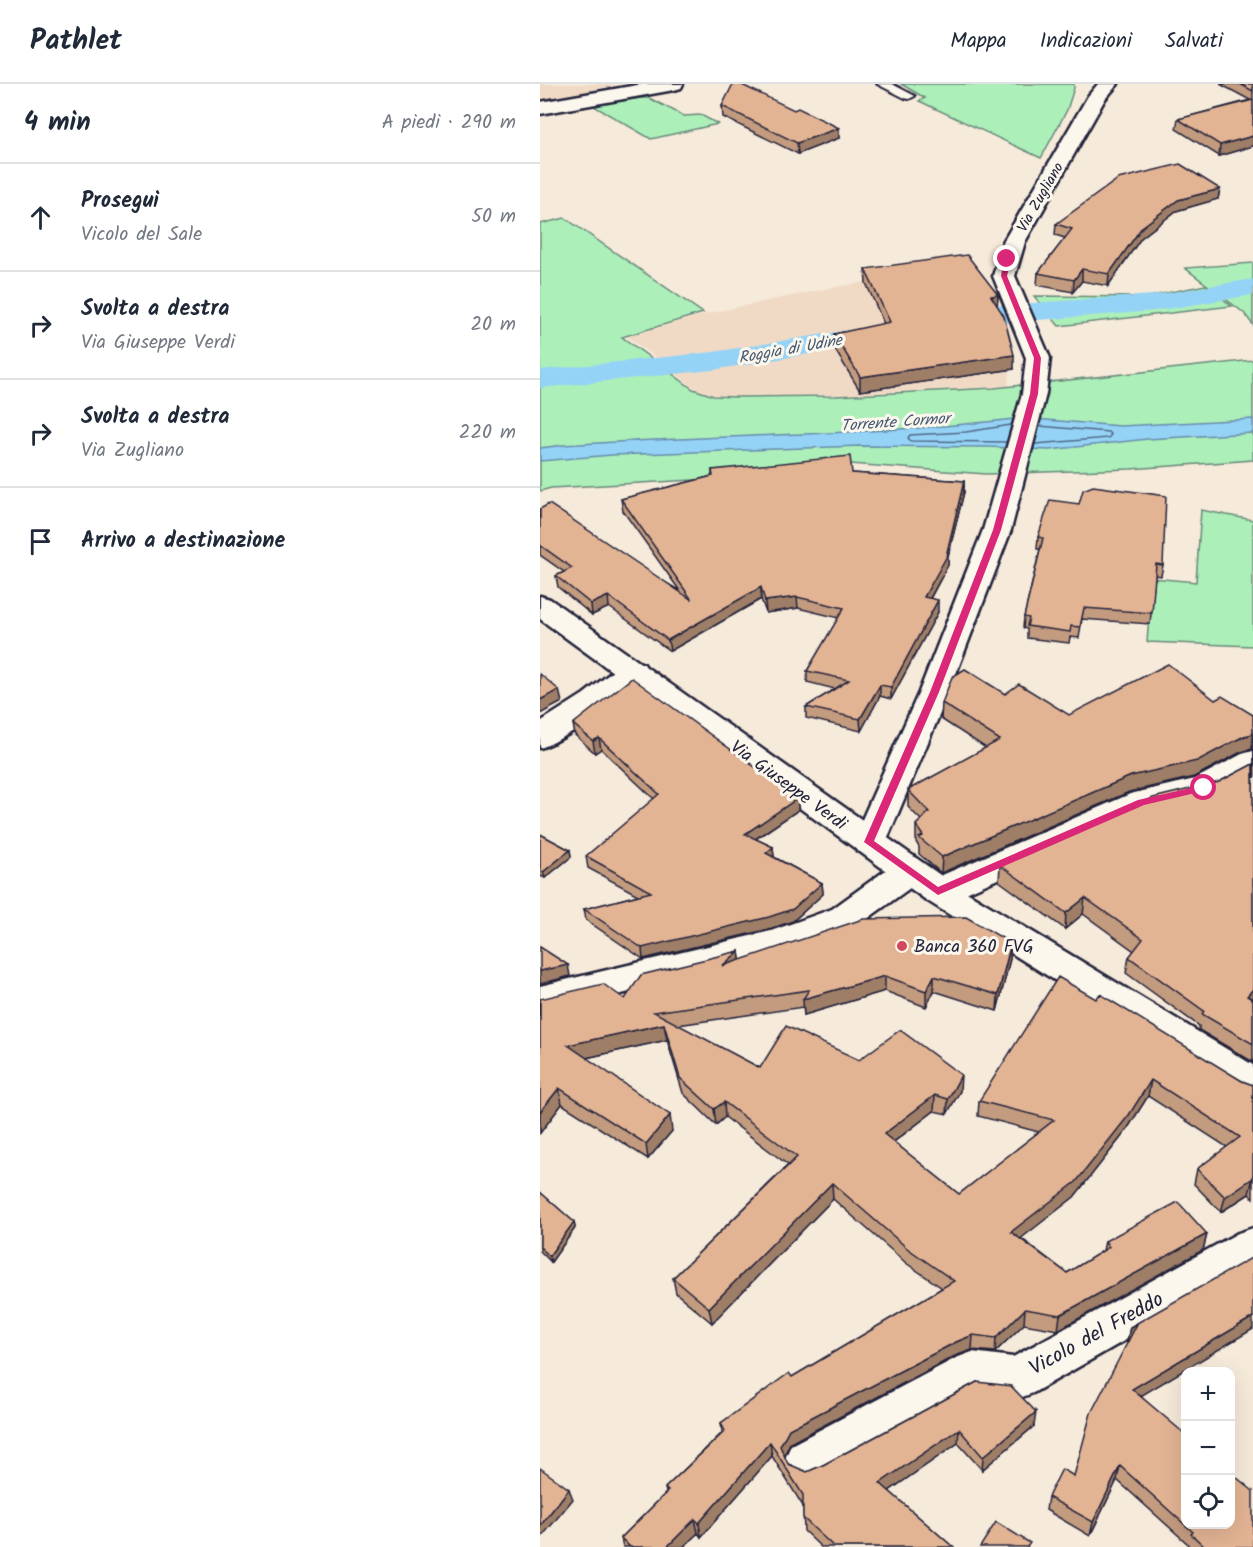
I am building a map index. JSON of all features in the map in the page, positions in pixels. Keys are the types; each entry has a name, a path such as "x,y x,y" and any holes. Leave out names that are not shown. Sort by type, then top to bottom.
{"street":[{"path":"543,105 674,84"},
{"name":"Via Zugliano","path":"868,842 934,692 997,530 1034,394 1038,358 1004,276 1007,259 1014,242 1100,88"},
{"name":"Via Giuseppe Verdi","path":"540,605 938,891 1253,1084"},
{"path":"540,737 595,701 633,671"},
{"path":"938,891 1142,802 1204,788 1253,762"},
{"path":"540,1000 775,943 843,918 909,871"},
{"name":"Vicolo del Freddo","path":"807,1461 972,1373 1017,1378 1253,1246"}],"lane":[{"path":"883,84 909,96"}],"shaded area":[{"path":"540,84 618,84 548,101 540,97"},
{"path":"961,268 993,312 713,358 662,362 627,337 705,314 834,287"},
{"path":"990,316 1003,344 1009,371 1008,386 835,395 716,395 696,389 666,367 714,363 834,345"}],"green space":[{"path":"901,84 1074,84 1074,88 1067,110 1041,158 919,101 925,98"},
{"path":"649,98 684,116 701,115 718,124 651,139 592,105"},
{"path":"565,218 703,313 622,337 693,389 714,396 736,397 835,396 994,388 1253,360 1253,460 1130,469 986,474 850,464 711,479 551,488 540,491 540,224"},
{"path":"1253,263 1253,325 1244,313 1185,268"},
{"path":"1205,285 1232,306 1059,326 1034,296 1147,297"},
{"path":"1201,510 1253,520 1253,646 1147,642 1152,578 1196,582"}],"water":[{"path":"1021,418 1121,426 1253,419 1253,433 1147,439 1049,450 860,446 612,455 540,461 540,448 564,445 907,429"}],"building":[{"path":"733,84 740,84 794,110 798,108 839,128 797,143 722,106"},
{"path":"1240,84 1253,84 1253,91"},
{"path":"1253,100 1253,136 1220,145 1178,119"},
{"path":"1180,164 1220,189 1178,200 1142,227 1109,274 1082,269 1074,280 1038,273 1072,229 1056,224 1118,179"},
{"path":"967,255 998,295 991,296 1004,316 1014,355 860,377 834,334 890,322 865,269"},
{"path":"850,456 852,473 964,481 948,554 924,597 938,600 891,687 880,685 860,719 806,707 849,680 807,671 844,608 797,597 765,601 761,587 668,640 608,596 591,604 556,576 572,568 540,545 540,509 549,504 692,600 621,499 713,476 712,470"},
{"path":"1093,486 1166,496 1163,565 1156,564 1152,613 1084,608 1080,627 1071,626 1070,632 1027,626 1029,618 1024,617 1043,538 1038,537 1050,500 1079,504 1083,490"},
{"path":"1168,664 1215,700 1222,696 1253,715 1253,734 1244,736 1197,761 1131,776 942,857 919,838 923,836 916,825 929,812 908,790 1000,740 942,703 952,677 965,669 1005,694 1019,684 1069,715"},
{"path":"540,674 559,690 540,700"},
{"path":"632,678 798,798 745,834 773,847 766,853 822,883 793,909 642,948 584,909 651,892 586,856 659,794 599,738 593,741 573,724"},
{"path":"1253,764 1253,989 1247,996 1253,1000 1253,1044 1202,1014 1204,1011 1129,957 1143,939 1085,898 1066,913 1000,865 1153,798 1219,782"},
{"path":"540,834 570,850 543,872 540,870"},
{"path":"966,917 1011,943 998,995 934,976 926,991 885,976 803,999 809,990 654,1012 760,1068 786,1026 859,1060 900,1030 961,1075 948,1099 935,1095 884,1134 959,1194 1054,1120 979,1101 1058,977 1096,999 1100,994 1242,1081 1253,1085 1253,1178 1225,1197 1197,1169 1240,1137 1151,1080 1129,1115 1076,1182 1011,1232 1067,1273 1109,1247 1105,1241 1178,1202 1207,1234 1060,1315 1025,1309 996,1338 973,1335 956,1342 789,1429 780,1446 788,1464 807,1472 977,1382 1011,1386 1036,1412 983,1457 959,1429 880,1483 953,1547 834,1547 803,1518 803,1495 770,1442 699,1523 695,1519 667,1547 630,1547 621,1538 668,1491 665,1488 725,1431 721,1423 789,1373 792,1377 954,1281 907,1248 832,1183 709,1308 673,1278 797,1157 724,1102 714,1109 680,1078 664,1024 568,1045 670,1115 646,1144 559,1088 540,1112 540,999 603,984 625,999 641,975 739,951 722,966 863,919"},
{"path":"540,947 568,965 540,971"},
{"path":"540,1192 574,1222 549,1256 540,1247"},
{"path":"1253,1257 1253,1317 1132,1389 1181,1431 1181,1521 1120,1466 1093,1522 1048,1497 1062,1469 1074,1476 1091,1413 1137,1324 1130,1327"},
{"path":"540,1468 569,1489 540,1526"},
{"path":"1235,1476 1253,1491 1253,1547 1205,1547 1191,1534 1193,1532 1190,1529 1235,1529"},
{"path":"996,1522 1030,1543 1027,1547 980,1547"}],"waterway":[{"name":"Roggia di Udine","path":"947,322 986,315 1154,303 1253,287"},
{"name":"Roggia di Udine","path":"540,379 713,361 887,333"}],"place":[{"name":"Banca 360 FVG","path":"902,946"}],"route":[{"path":"1007,259 1004,276 1038,358 1034,394 997,530 934,692 868,842 938,891 1142,802 1204,788"}],"water label":[{"name":"Torrente Cormor","path":"895,421"}]}
